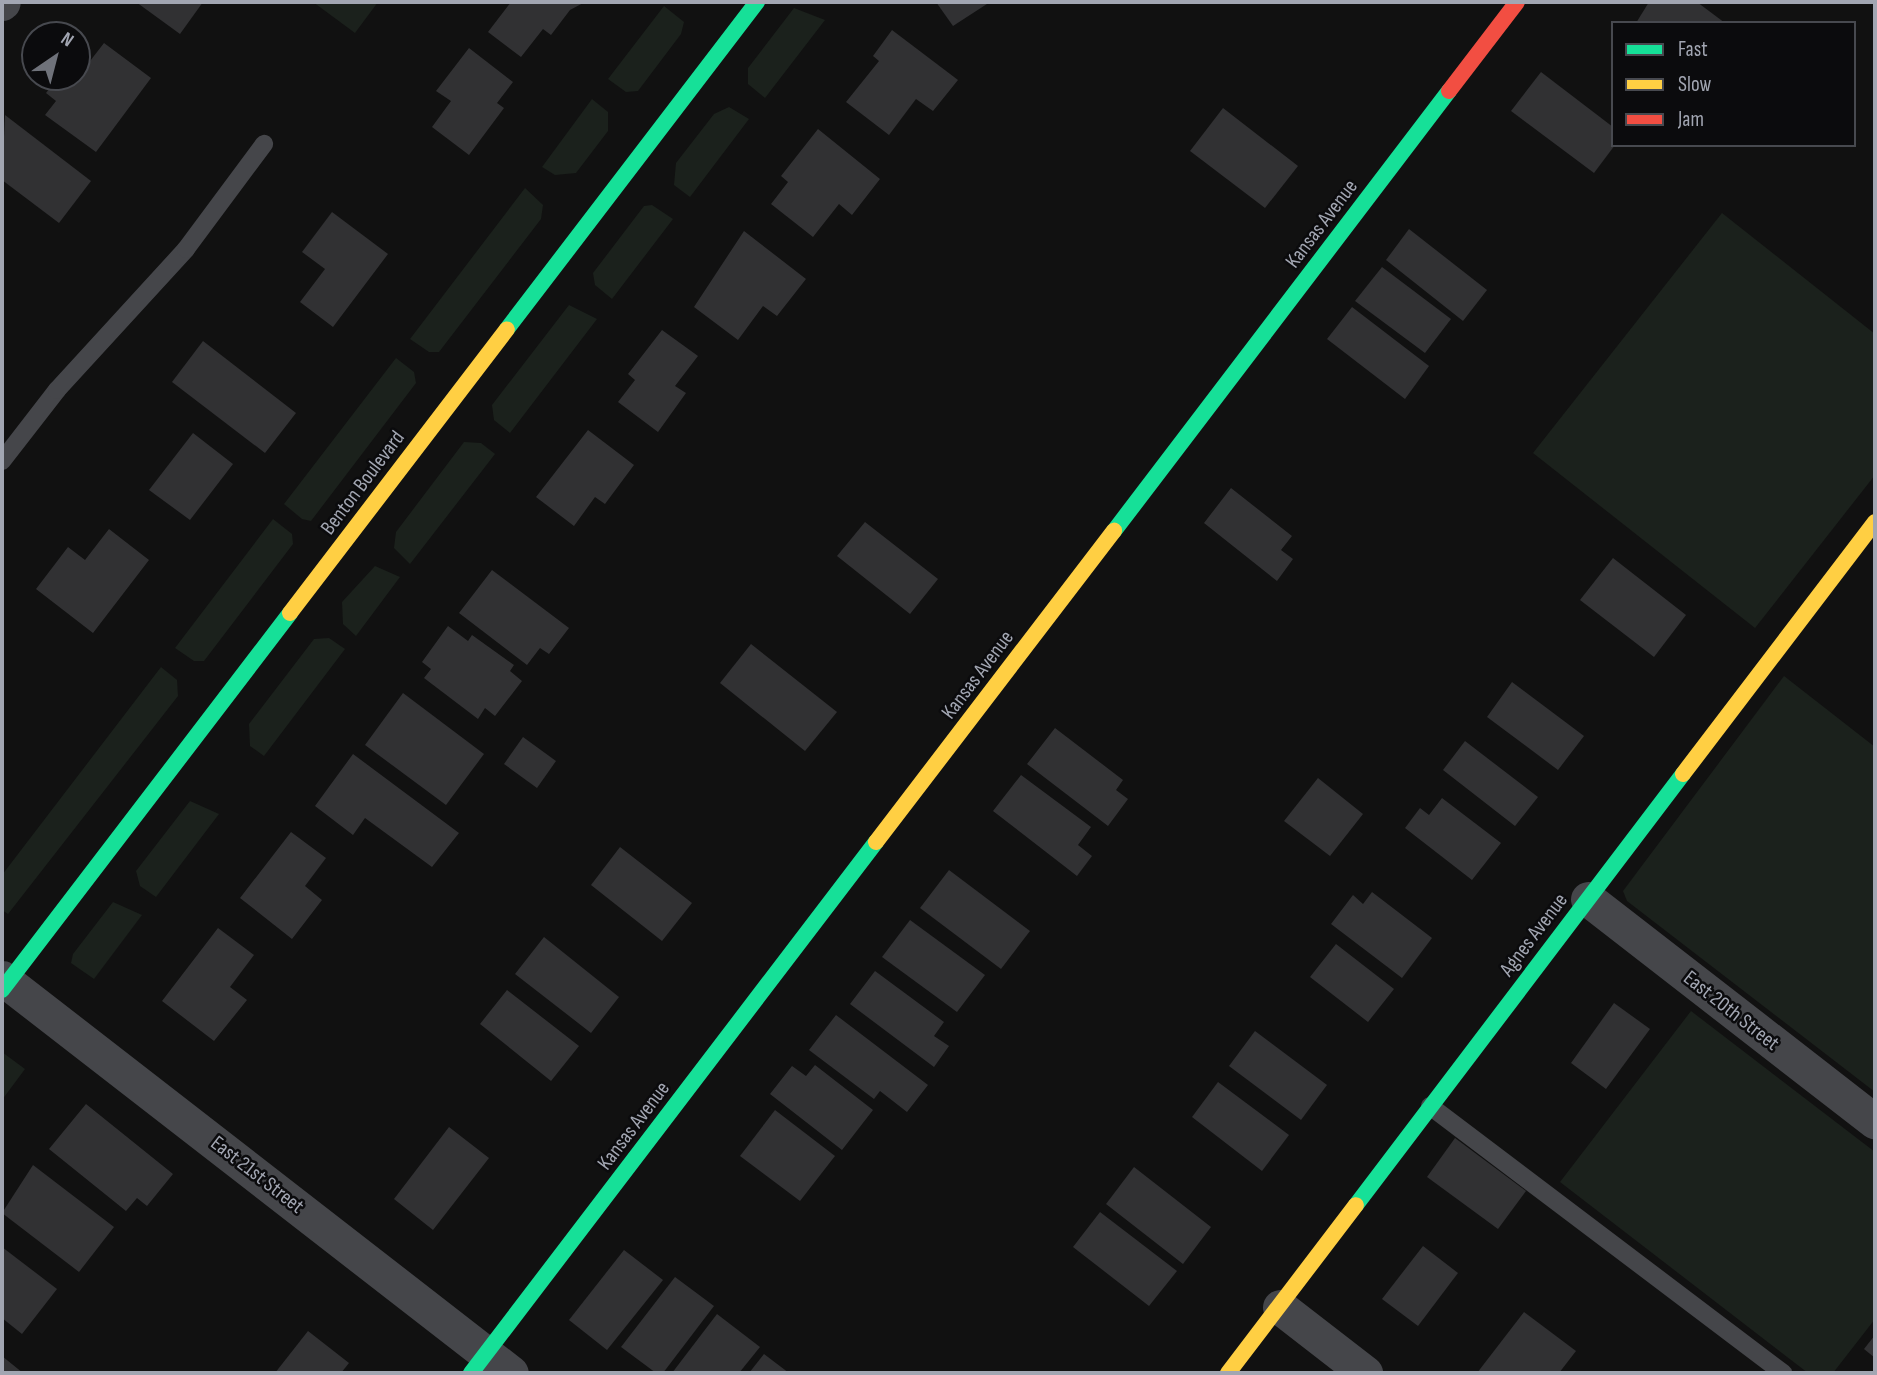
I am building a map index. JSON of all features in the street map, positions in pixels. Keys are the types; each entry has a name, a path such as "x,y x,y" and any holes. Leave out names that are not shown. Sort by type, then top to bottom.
{"street":[{"name":"Benton Boulevard","path":"4,983 757,2"},
{"name":"Kansas Avenue","path":"490,1367 1517,2"},
{"name":"Agnes Avenue","path":"1228,1373 1875,523"},
{"name":"East 20th Street","path":"1588,899 1875,1122"},
{"name":"East 21st Street","path":"4,983 490,1367"},
{"path":"1280,1307 1365,1373"}],"lane":[{"path":"2,461 57,390 186,249 264,144"},
{"path":"1430,1106 1783,1373"}],"shaded area":[{"path":"313,2 378,2 355,33"},
{"path":"664,6 684,22 681,34 638,91 626,92 608,79"},
{"path":"794,8 825,20 765,98 748,84 748,68"},
{"path":"592,99 608,112 608,131 576,173 555,175 542,167"},
{"path":"729,107 749,119 690,197 674,185 676,163 714,114"},
{"path":"525,188 543,205 541,219 439,352 429,352 410,339"},
{"path":"652,205 673,219 612,299 595,285 593,273 644,206"},
{"path":"1722,213 1875,334 1875,475 1755,628 1533,453"},
{"path":"569,305 597,319 510,433 494,420 492,405"},
{"path":"396,358 414,372 416,383 311,521 302,519 284,504"},
{"path":"464,442 481,443 495,454 410,564 394,548 396,532"},
{"path":"273,519 292,534 293,544 204,661 194,661 175,648"},
{"path":"375,566 400,577 356,636 343,624 342,602"},
{"path":"329,638 345,649 264,756 250,746 249,724 314,639"},
{"path":"161,667 177,680 178,696 8,914 2,910 2,875"},
{"path":"1784,676 1875,747 1875,1092 1627,901 1623,891"},
{"path":"190,801 219,814 156,897 140,886 136,871"},
{"path":"113,902 142,915 94,979 71,963 73,954"},
{"path":"1691,1011 1875,1152 1875,1319 1833,1373 1808,1373 1560,1182"},
{"path":"2,1052 25,1069 2,1100"}],"building":[{"path":"136,2 203,2 180,34"},
{"path":"511,2 585,2 570,10 551,35 543,29 521,57 488,32"},
{"path":"936,2 990,2 953,26"},
{"path":"1649,2 1697,2 1722,21 1637,21"},
{"path":"892,30 958,80 933,111 916,99 889,135 846,102 879,61 873,56"},
{"path":"104,43 151,78 96,152 45,115 56,101 46,93 48,91 91,91 91,60"},
{"path":"469,48 513,82 497,103 504,108 469,155 432,127 451,101 436,91"},
{"path":"1541,72 1611,125 1611,147 1614,147 1594,173 1511,111"},
{"path":"1223,108 1298,166 1265,208 1190,151"},
{"path":"5,115 91,181 59,223 2,180"},
{"path":"818,129 880,179 852,215 839,204 813,237 771,204 788,182 781,176"},
{"path":"332,212 388,254 333,327 300,302 325,269 302,252"},
{"path":"1409,229 1487,290 1463,321 1386,260"},
{"path":"744,231 806,279 777,316 763,306 738,340 694,307"},
{"path":"1382,267 1451,319 1425,353 1355,301"},
{"path":"1352,307 1429,366 1405,399 1327,339"},
{"path":"662,330 698,356 675,386 686,393 658,432 618,402 635,380 628,374"},
{"path":"203,341 296,413 265,453 172,382"},
{"path":"588,430 634,465 605,504 595,497 574,526 536,497"},
{"path":"193,433 233,464 190,520 149,490"},
{"path":"1231,488 1292,536 1281,550 1293,559 1277,581 1204,523"},
{"path":"865,522 938,579 910,614 837,556"},
{"path":"109,529 149,560 93,633 36,589 68,547 85,560"},
{"path":"1613,558 1686,615 1654,657 1580,600"},
{"path":"492,570 569,628 549,654 540,648 527,665 459,613"},
{"path":"448,626 468,641 472,635 514,665 510,671 522,681 495,716 485,708 478,719 424,678 431,669 422,662"},
{"path":"751,644 837,712 805,751 720,683"},
{"path":"1512,682 1584,736 1558,770 1487,717"},
{"path":"403,693 484,754 446,805 365,745"},
{"path":"1055,728 1123,780 1116,790 1128,799 1108,826 1027,764"},
{"path":"523,737 556,761 537,788 504,764"},
{"path":"1465,741 1538,797 1515,826 1443,770"},
{"path":"353,754 459,833 432,867 365,818 353,835 315,806"},
{"path":"1021,775 1091,827 1078,845 1092,856 1077,876 993,811"},
{"path":"1318,778 1363,814 1330,856 1284,821"},
{"path":"1442,798 1501,843 1472,880 1405,828 1420,808 1429,815"},
{"path":"291,832 326,858 305,886 322,900 292,939 240,898"},
{"path":"620,847 692,903 662,941 591,885"},
{"path":"949,870 1030,931 1001,969 920,908"},
{"path":"1372,892 1432,938 1402,978 1331,924 1353,895 1363,904"},
{"path":"910,920 985,975 957,1012 882,957"},
{"path":"218,928 254,955 230,987 247,1000 214,1041 162,1001"},
{"path":"544,937 619,997 591,1033 515,974"},
{"path":"1336,944 1394,989 1368,1022 1310,977"},
{"path":"875,971 944,1022 934,1036 949,1046 934,1067 850,1004"},
{"path":"507,990 579,1046 551,1081 480,1024"},
{"path":"1614,1003 1650,1029 1606,1089 1571,1063"},
{"path":"836,1015 928,1085 907,1112 880,1091 874,1099 809,1050"},
{"path":"1255,1031 1327,1085 1301,1120 1229,1066"},
{"path":"815,1065 873,1110 842,1150 770,1094 792,1066 806,1076"},
{"path":"1218,1082 1289,1135 1262,1171 1192,1117"},
{"path":"86,1104 173,1174 147,1206 137,1198 126,1211 49,1149"},
{"path":"775,1110 835,1156 800,1201 740,1156"},
{"path":"449,1127 489,1158 433,1230 394,1199"},
{"path":"1455,1138 1526,1191 1498,1229 1427,1177"},
{"path":"33,1165 114,1227 79,1272 2,1213"},
{"path":"1134,1167 1211,1227 1183,1264 1106,1204"},
{"path":"1100,1212 1177,1271 1149,1306 1073,1247"},
{"path":"1423,1246 1458,1273 1418,1326 1382,1299"},
{"path":"2,1247 57,1289 22,1334 2,1318"},
{"path":"624,1250 663,1280 607,1350 569,1320"},
{"path":"675,1277 714,1306 663,1373 656,1373 621,1347"},
{"path":"1524,1312 1576,1351 1559,1373 1477,1373"},
{"path":"717,1314 760,1347 739,1373 672,1373"},
{"path":"308,1331 349,1363 341,1373 275,1373"},
{"path":"1875,1335 1875,1358 1864,1349"},
{"path":"764,1354 789,1373 749,1373"},
{"path":"2,1356 23,1373 2,1373"}],"traffic: fast":[{"path":"507,329 757,2"},
{"path":"1114,531 1449,91"},
{"path":"2,990 290,613"},
{"path":"1356,1205 1683,774"},
{"path":"471,1373 876,842"}],"traffic: slow":[{"path":"290,613 507,329"},
{"path":"1683,774 1875,522"},
{"path":"876,842 1114,531"},
{"path":"1228,1373 1356,1205"}],"traffic: jam":[{"path":"1449,91 1517,2"}]}
